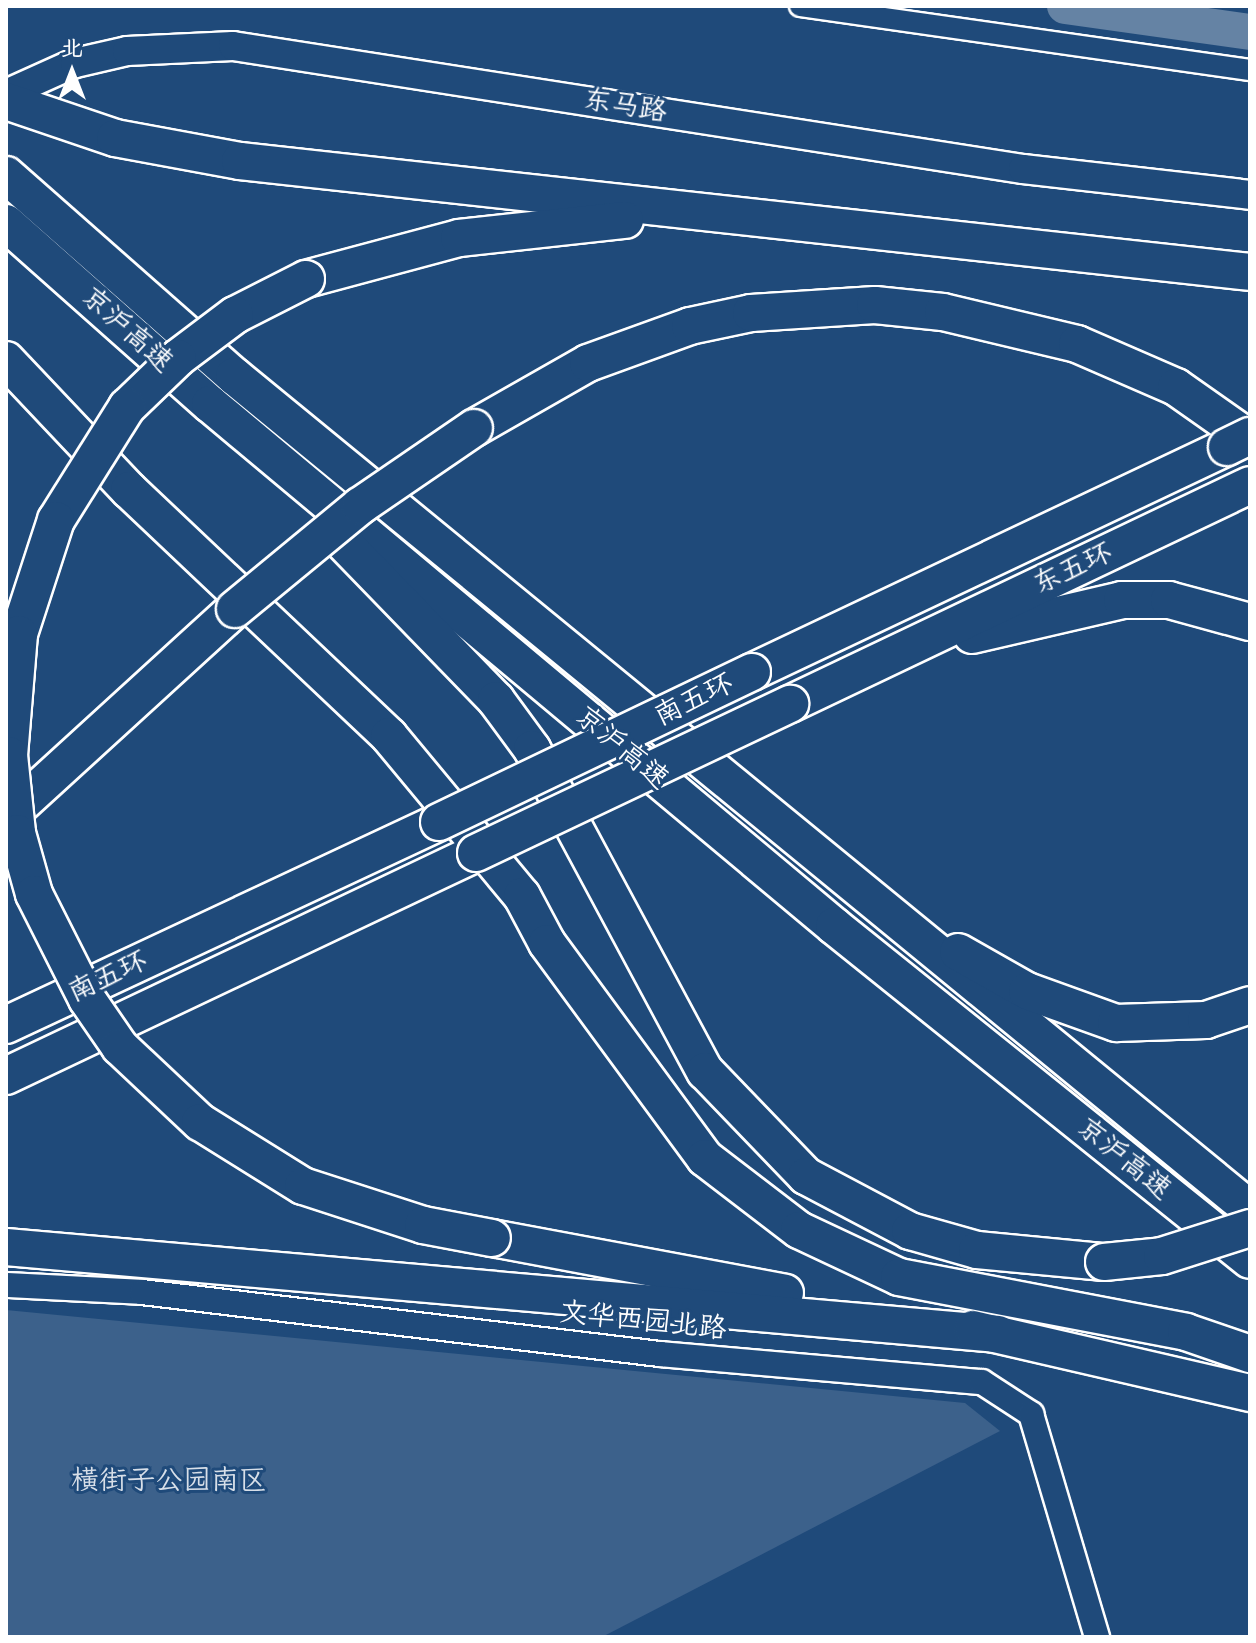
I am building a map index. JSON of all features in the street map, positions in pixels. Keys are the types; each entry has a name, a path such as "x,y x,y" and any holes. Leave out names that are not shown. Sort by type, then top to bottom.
{"highway":[{"path":"6,101 173,151 1250,272"},
{"name":"京沪高速","path":"6,175 234,376 860,896 1250,1209"},
{"path":"766,219 538,227 380,253 306,279 235,315 178,358 127,407 62,508 19,634 9,755 17,833 34,894 87,999 120,1047 200,1122 303,1186 423,1225 998,1334 1250,1393"},
{"name":"京沪高速","path":"6,223 210,404 834,926 1250,1260"},
{"path":"6,818 235,609 360,506 474,428 588,363 690,326 751,313 875,305 943,312 1077,344 1176,387 1242,441"},
{"path":"6,360 129,490 389,736 522,896 547,943 705,1158 799,1230 899,1277 1186,1332 1250,1354"},
{"path":"210,404 496,700 573,817 668,1012 705,1071 806,1176 910,1231 977,1250 1104,1262 1162,1256 1250,1228"},
{"name":"南五环","path":"6,1025 1242,441"},
{"name":"东五环","path":"896,653 1250,485"},
{"path":"896,653 1122,600 1169,600 1250,622"},
{"name":"南五环","path":"6,1076 896,653"},
{"path":"860,896 1027,991 1088,1015 1154,1027 1250,1005"},
{"path":"6,1247 998,1334"}],"main road":[{"name":"东马路","path":"6,94 75,63 175,47 233,46 1023,169 1250,195"}],"street":[{"path":"800,6 1250,70"},
{"name":"文华西园北路","path":"6,1285 142,1292 660,1354 982,1382 1031,1414 1097,1637"}],"green space":[{"name":"横街子公园南区","path":"6,1310 965,1403 1000,1431 602,1637 6,1637"}],"waterway":[{"path":"1065,6 1250,32"}]}
